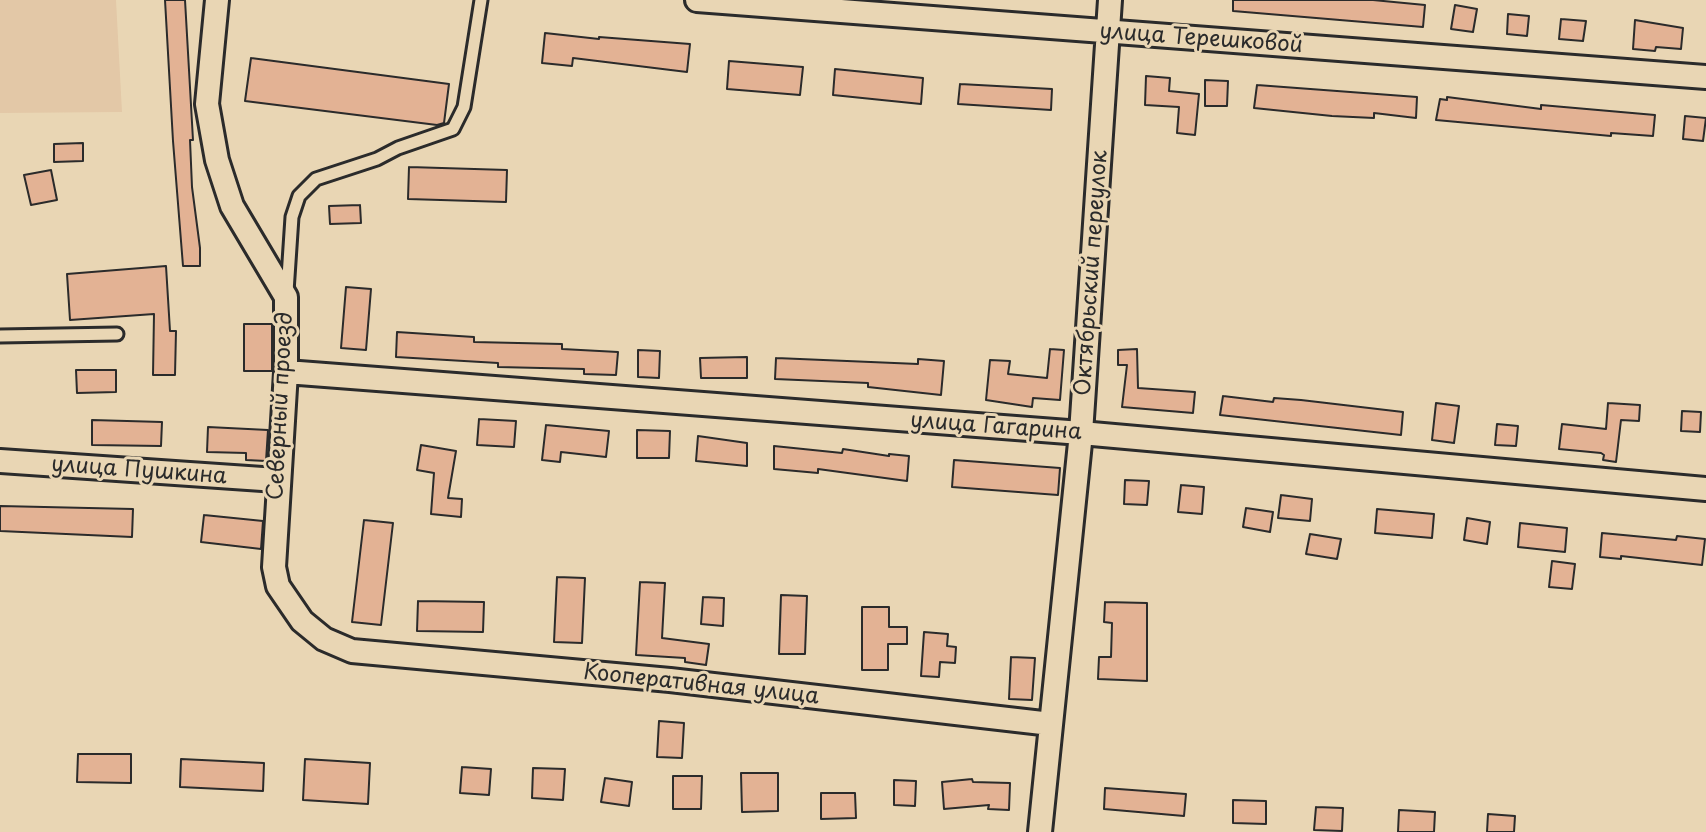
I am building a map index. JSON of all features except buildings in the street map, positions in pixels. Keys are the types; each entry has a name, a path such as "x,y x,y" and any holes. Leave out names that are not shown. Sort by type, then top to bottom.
{"street":[{"name":"Северный проезд","path":"217,0 207,104 217,160 232,206 286,297 286,372 274,567 278,586 302,621 324,639 352,651"},
{"name":"улица Терешковой","path":"697,0 1706,77"},
{"name":"Октябрьский переулок","path":"1040,832 1081,433 1110,0"},
{"name":"улица Гагарина","path":"286,372 1081,433 1706,489"},
{"name":"улица Пушкина","path":"0,461 277,480"},
{"name":"Кооперативная улица","path":"352,651 670,680 1051,724"}],"lane":[{"path":"286,297 292,217 299,196 316,179 453,129 464,107 481,0"},
{"path":"0,336 117,334"}],"shaded area":[{"path":"0,0 116,0 122,112 0,113"}]}
